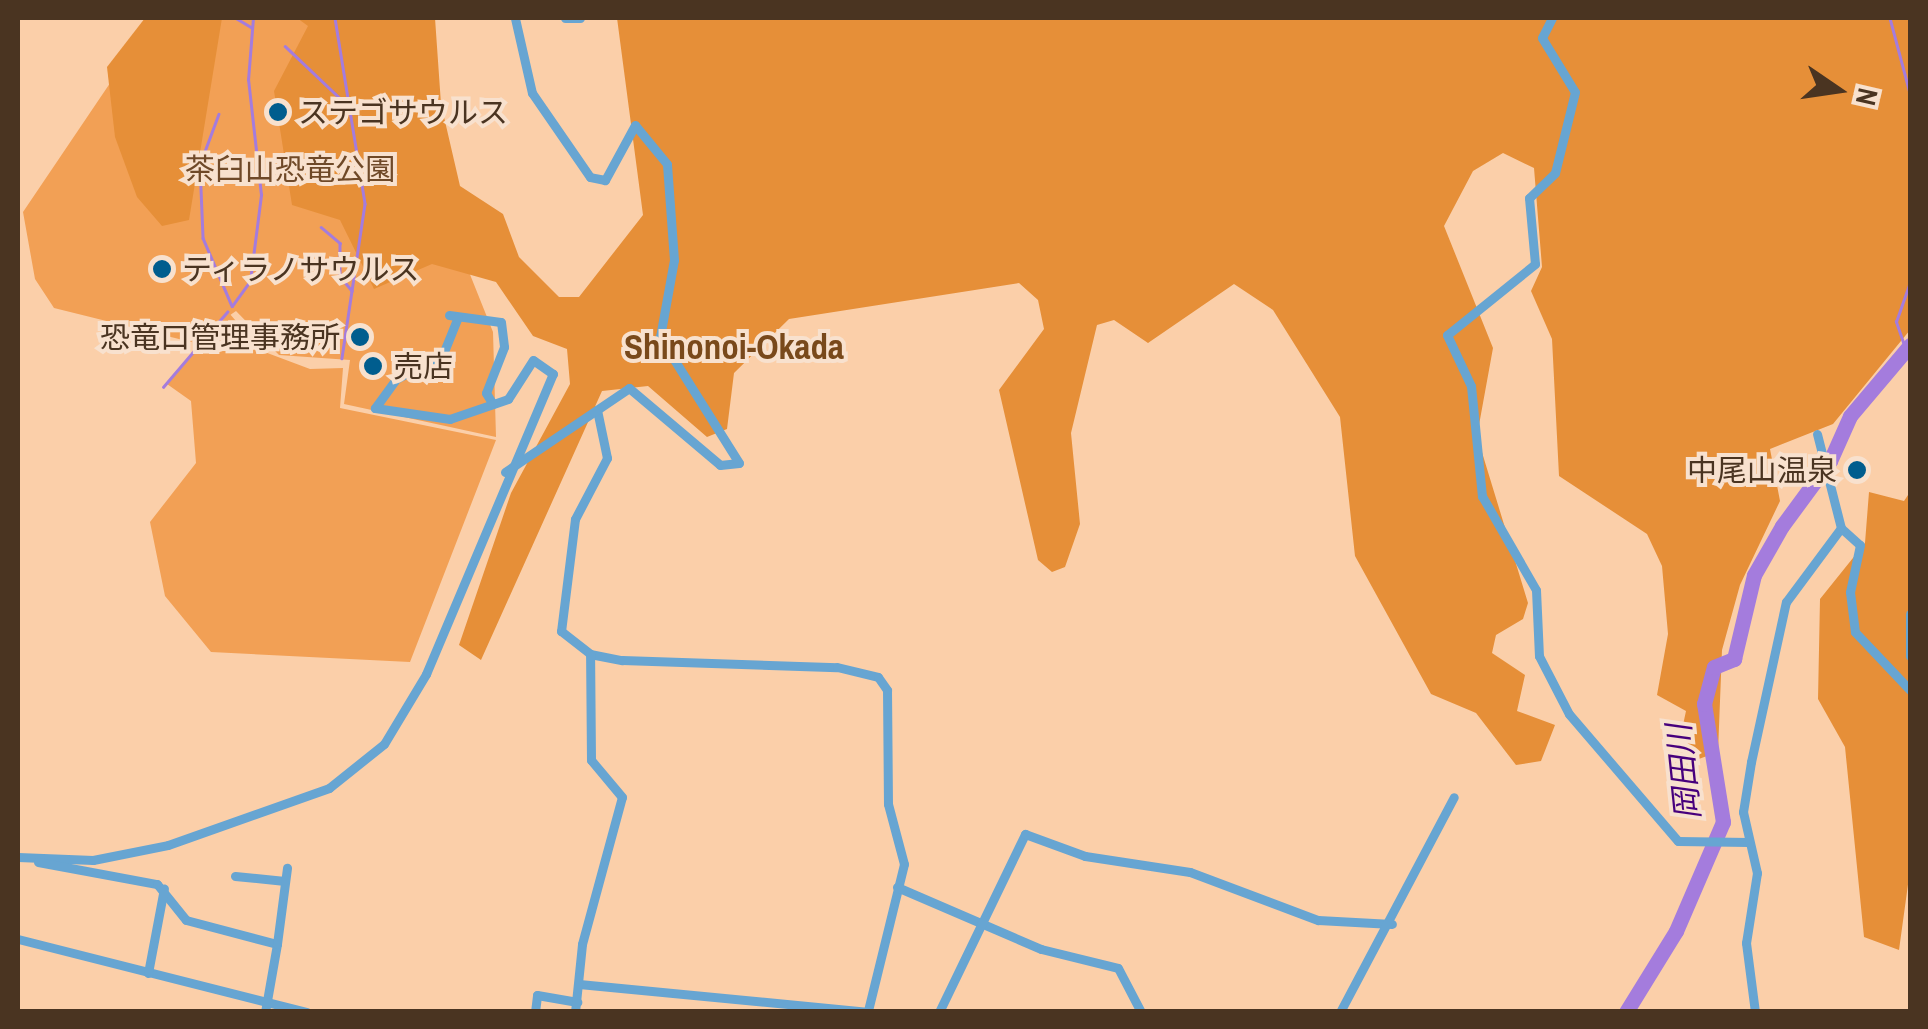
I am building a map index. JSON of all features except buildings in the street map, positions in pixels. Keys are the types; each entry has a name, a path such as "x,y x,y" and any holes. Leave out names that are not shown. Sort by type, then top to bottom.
{"street":[{"path":"505,472 630,388 720,465 739,463 660,337 674,260 667,164 635,125 605,180 590,177 532,92 514,18"},
{"path":"565,18 580,18"},
{"path":"1552,18 1542,38 1575,92 1555,173 1529,198 1535,264 1447,335 1449,347 1471,386 1482,496 1536,590 1548,677 1678,841 1748,842"},
{"path":"22,857 94,860 168,845 295,802 368,764 426,674 505,472 552,368 533,360 508,399 494,404 450,419 375,408 396,379 443,354 454,316 500,322 504,347 486,393 494,404"},
{"path":"579,984 736,1006 869,1011 904,864 888,804 893,732 878,676 590,654 560,631 576,519 607,458 597,410"},
{"path":"1817,434 1841,528 1860,545 1850,592 1856,632 1910,690"},
{"path":"1754,1012 1746,943 1757,872 1743,812 1786,602 1841,528"},
{"path":"1910,614 1910,656"},
{"path":"535,1012 537,995 576,1007 622,797 590,760 590,654"},
{"path":"1340,1012 1392,924 1454,797"},
{"path":"939,1012 986,924 1024,834 1085,856 1190,872 1318,920 1392,924"},
{"path":"22,857 164,888 186,920 277,944"},
{"path":"266,1007 287,868"},
{"path":"235,876 285,881"},
{"path":"897,887 986,924 1118,968 1141,1012"},
{"path":"148,973 164,888"},
{"path":"18,939 266,1007 307,1012"}],"green space":[{"path":"145,18 222,18 189,220 162,226 137,197 115,137 107,67"},
{"name":"茶臼山恐竜公園","path":"154,18 428,18 430,77 469,272 493,332 496,437 344,404 350,360 279,355 236,311 191,342 54,308 35,279 23,212"},
{"path":"297,18 435,18 441,104 460,186 503,214 519,257 559,297 579,297 643,215 617,18 1910,18 1910,330 1833,424 1770,449 1780,501 1740,585 1722,650 1718,752 1685,764 1677,753 1686,711 1657,695 1668,634 1662,566 1647,534 1559,476 1552,339 1531,291 1542,267 1534,168 1503,153 1473,171 1444,226 1493,348 1477,436 1528,603 1523,619 1496,635 1492,653 1525,675 1517,711 1555,725 1541,761 1516,765 1476,713 1431,694 1355,556 1340,417 1273,310 1234,284 1148,343 1114,320 1097,325 1071,433 1080,524 1065,567 1052,572 1038,560 999,390 1044,329 1038,300 1019,283 789,319 734,373 727,429 707,437 648,386 602,391 481,660 459,645 511,493 570,384 567,349 533,336 496,282 432,264 374,289 340,220 292,205 274,91 308,26"},
{"path":"229,313 262,351 310,369 343,368 340,408 496,440 410,662 211,652 165,596 150,522 196,463 191,401 167,384"},
{"path":"1869,492 1904,501 1910,492 1910,870 1899,950 1864,937 1845,747 1818,699 1820,599 1865,543"}],"waterway":[{"path":"236,18 251,27"},
{"path":"219,114 200,165 203,238 232,306 250,281 261,195 248,80 253,18"},
{"path":"335,18 365,204 342,358"},
{"path":"1890,18 1910,93"},
{"path":"285,46 344,102"},
{"path":"321,227 340,243 340,276 352,291"},
{"path":"1906,351 1896,322 1910,282"},
{"path":"163,387 227,312"},
{"name":"岡田川","path":"1626,1012 1676,931 1723,822 1704,704 1714,667 1734,659 1754,575 1782,526 1830,461 1850,416 1910,345"}],"place":[{"name":"ステゴサウルス","path":"278,112"},
{"name":"ティラノサウルス","path":"162,269"},
{"name":"恐竜口管理事務所","path":"360,337"},
{"name":"売店","path":"373,366"},
{"name":"中尾山温泉","path":"1857,470"}],"district":[{"name":"Shinonoi-Okada","path":"734,347"}]}
